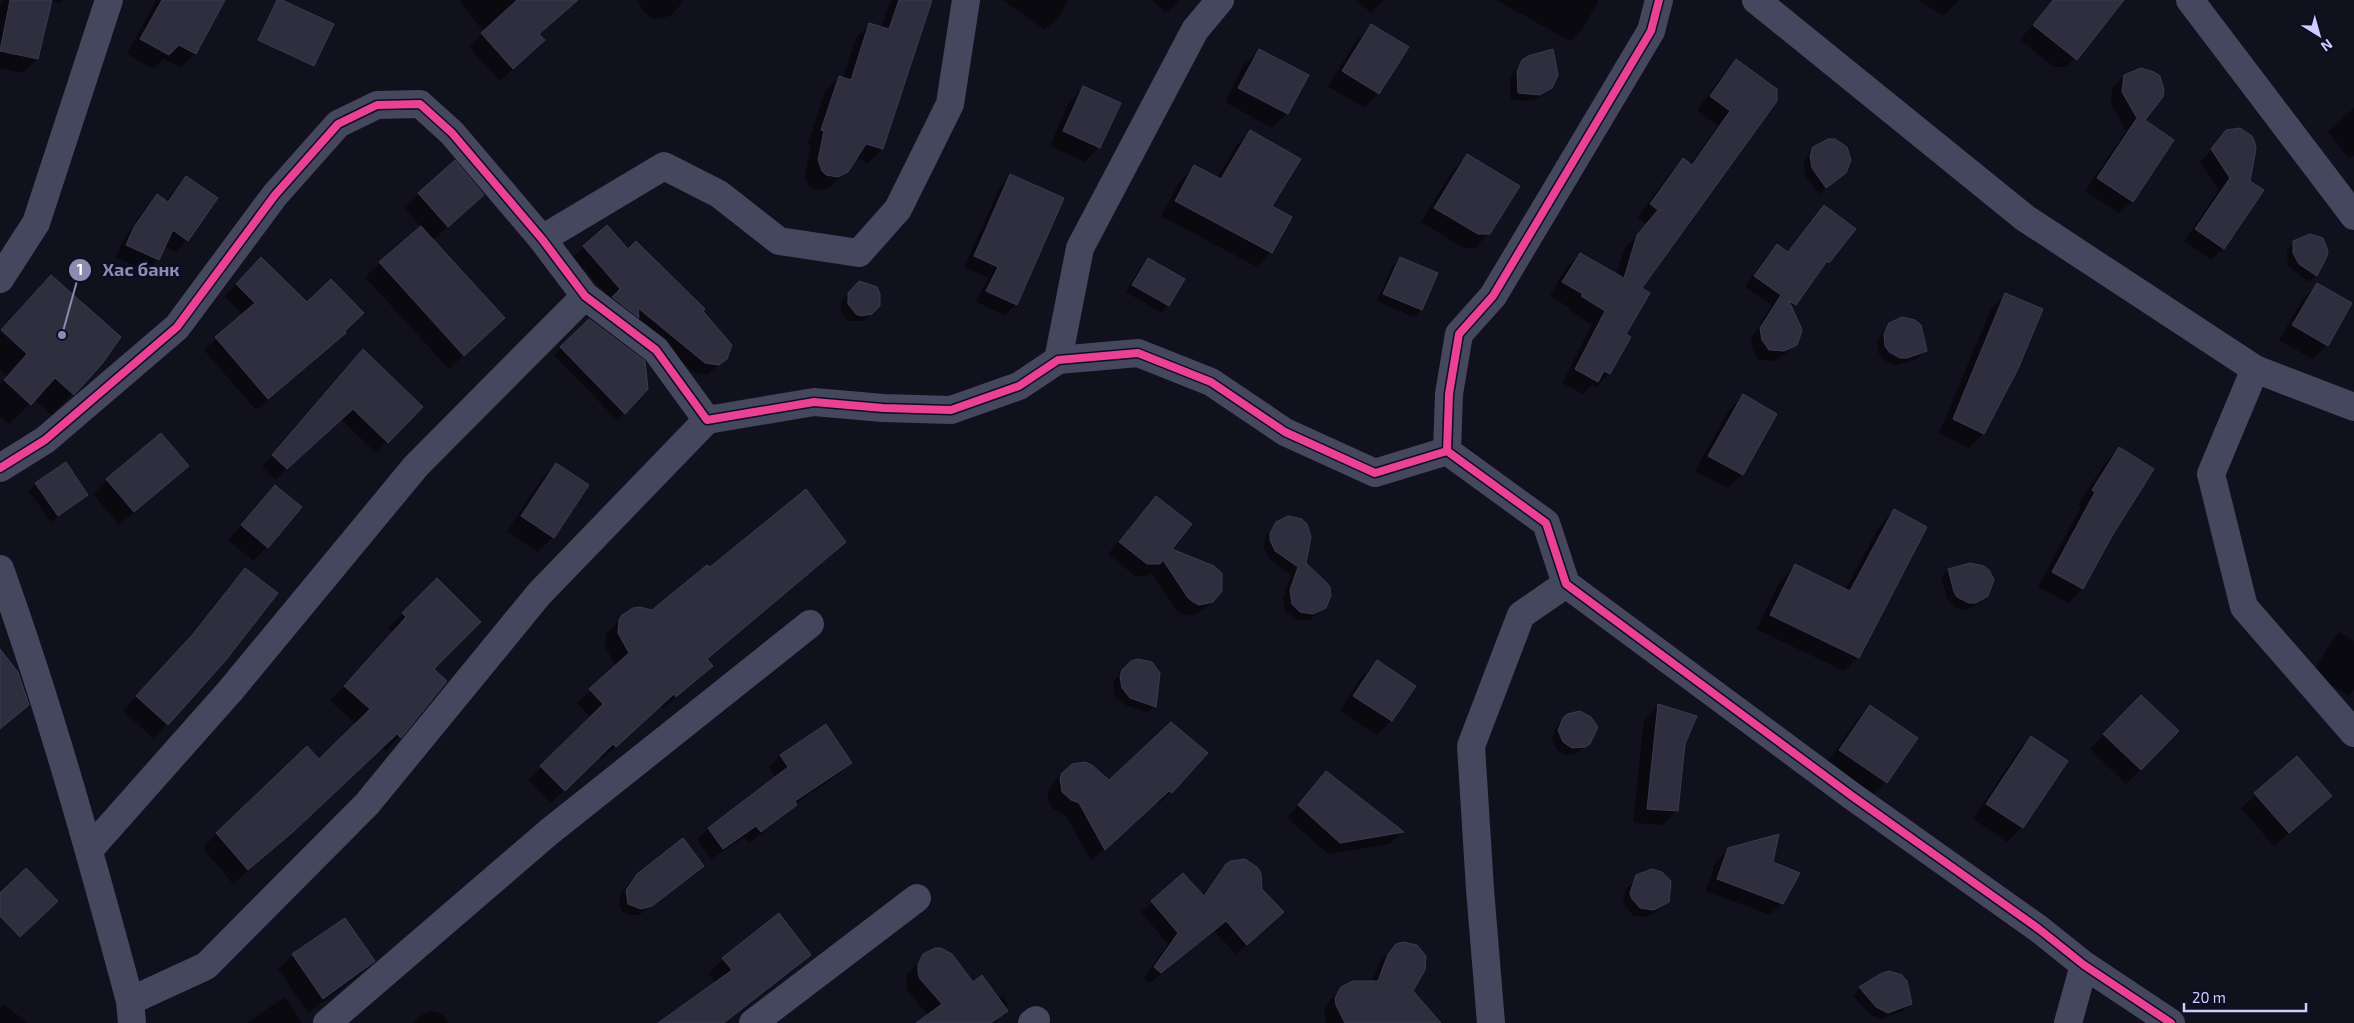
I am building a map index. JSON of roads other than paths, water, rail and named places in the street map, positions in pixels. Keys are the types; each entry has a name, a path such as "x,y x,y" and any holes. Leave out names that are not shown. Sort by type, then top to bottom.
{"street":[{"path":"0,279 36,223 109,0"},
{"path":"542,239 664,166 719,194 779,241 859,253 898,208 950,104 966,0"},
{"path":"1058,360 1080,248 1194,30 1220,0"},
{"path":"1447,451 1449,394 1459,334 1493,296 1504,279 1651,31 1660,0"},
{"path":"1756,0 2025,218 2255,369 2354,407"},
{"path":"2190,0 2354,216"},
{"path":"0,468 45,440 177,327 275,196 338,124 377,105 420,104 452,133 542,239 585,296 656,350 707,420"},
{"path":"89,850 230,691 416,466 585,296"},
{"path":"0,569 35,668 89,850 131,1012 206,966 367,804 540,594 707,420 814,402 883,408 951,410 1019,386 1058,360 1138,353 1211,382 1284,432 1375,473 1447,451"},
{"path":"2255,369 2211,474 2244,607 2354,733"},
{"path":"1447,451 1546,523 1566,584 1852,796 2039,929 2084,965 2171,1023"},
{"path":"1491,1023 1471,746 1520,615 1566,584"},
{"path":"328,1023 549,832 810,624"},
{"path":"754,1023 917,898"},
{"path":"2068,1023 2084,965"}],"place":[{"name":"Хас банк","path":"62,335"}]}
